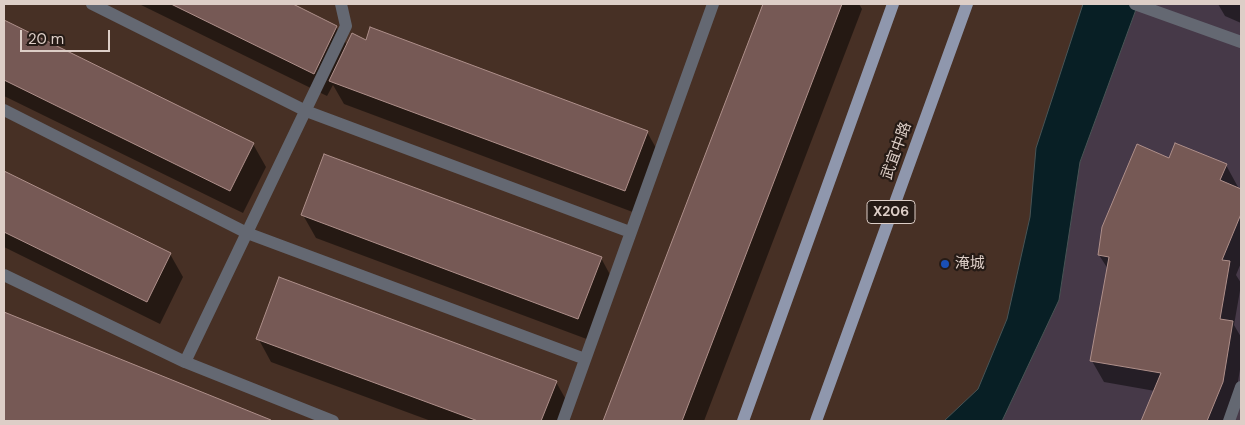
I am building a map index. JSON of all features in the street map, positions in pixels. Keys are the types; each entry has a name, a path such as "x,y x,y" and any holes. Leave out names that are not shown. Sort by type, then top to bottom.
{"main road":[{"path":"743,421 893,4"},
{"name":"武宜中路","path":"816,421 966,4"}],"lane":[{"path":"92,4 306,111 630,232"},
{"path":"185,362 346,26 341,4"},
{"path":"563,421 713,4"},
{"path":"1135,4 1241,42"},
{"path":"4,110 247,233 585,359"},
{"path":"4,276 185,362 333,421"},
{"path":"1230,421 1241,387"}],"shaded area":[{"path":"1138,4 1241,4 1241,421 1002,421 1059,300 1080,162"}],"water":[{"path":"1083,4 1138,4 1080,162 1059,300 1002,421 944,421 978,389 1007,319 1030,217 1036,148"}],"building":[{"path":"171,4 293,4 337,26 314,74"},
{"path":"763,4 842,4 682,421 603,421"},
{"path":"4,20 254,143 230,191 4,80"},
{"path":"370,27 648,131 625,191 329,81 352,33 366,40"},
{"path":"1175,143 1227,164 1220,180 1241,189 1241,214 1222,260 1230,261 1220,319 1233,321 1223,382 1207,421 1141,421 1161,373 1090,361 1109,257 1098,255 1102,227 1137,144 1169,158"},
{"path":"324,154 602,257 578,319 301,215"},
{"path":"4,171 171,253 147,302 4,232"},
{"path":"279,277 557,381 541,421 478,421 256,339"},
{"path":"4,312 271,420 271,421 4,421"}],"place":[{"name":"淹城","path":"945,264"}]}
